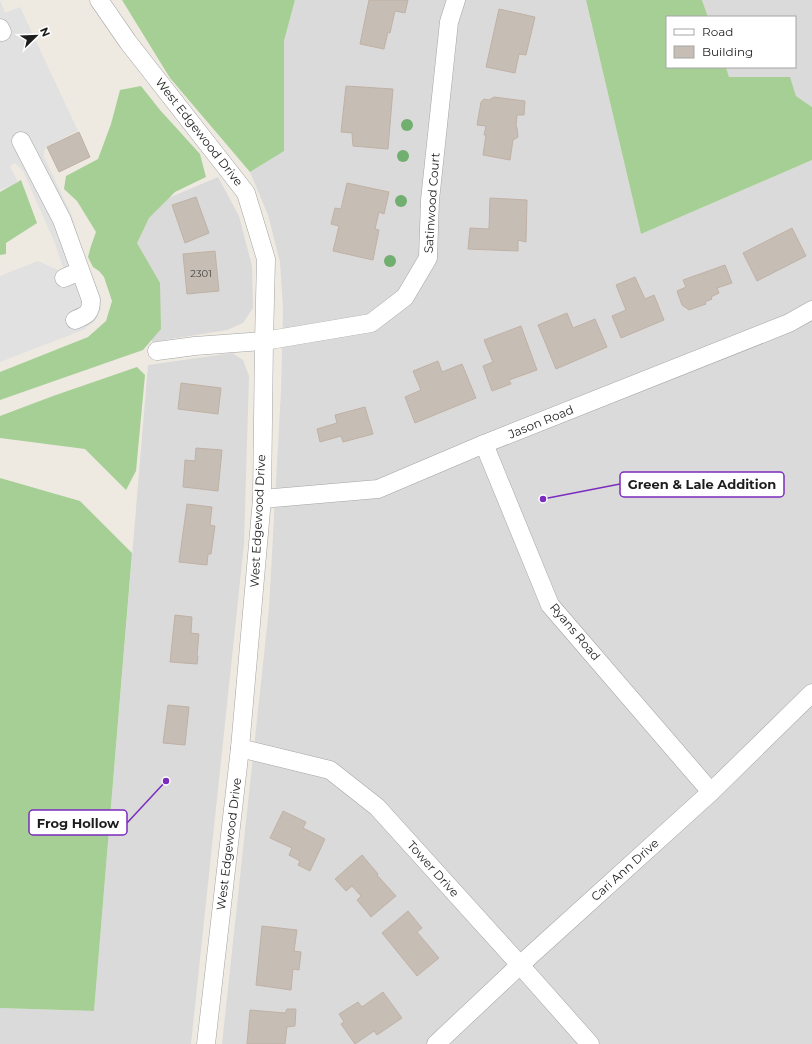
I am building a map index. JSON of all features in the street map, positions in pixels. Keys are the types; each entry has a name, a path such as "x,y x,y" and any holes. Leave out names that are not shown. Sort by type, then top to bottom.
{"street":[{"name":"West Edgewood Drive","path":"99,0 128,42 246,193 266,259 262,499 240,748 206,1044"},
{"name":"Satinwood Court","path":"157,351 264,340 371,323 405,297 428,258 430,200 449,22 456,0"},
{"path":"21,140 62,220 72,274 91,300 91,307 88,313 75,320"},
{"name":"Jason Road","path":"262,499 378,489 484,444 789,323 812,310"},
{"name":"Ryans Road","path":"484,444 550,605 711,792"},
{"name":"Cari Ann Drive","path":"436,1044 520,965 711,792 812,693"},
{"name":"Tower Drive","path":"240,748 330,770 377,807 590,1044"}],"shaded area":[{"path":"0,0 5,13 20,7 78,131 47,146 44,151 44,157 72,216 83,252 101,298 101,309 95,321 83,330 0,362 0,276 38,261 62,272 64,270 54,241 23,171 15,163 10,166 18,182 0,190"},
{"path":"295,0 586,0 641,234 812,160 812,1044 222,1044 269,608 281,390 283,309 280,262 268,215 250,172 284,150 284,41"},
{"path":"702,0 812,0 812,107 796,96 789,77 729,77 726,68 796,68 796,16 708,16"},
{"path":"218,177 239,216 252,266 253,308 243,323 227,330 152,342 119,219"},
{"path":"232,353 243,360 249,376 244,544 191,1044 0,1044 0,1008 94,1011 148,365"}],"green space":[{"path":"122,0 295,0 284,41 284,151 250,172 170,78"},
{"path":"586,0 702,0 708,16 666,16 666,68 726,68 729,77 790,77 796,96 812,107 812,160 641,234"},
{"path":"141,86 160,110 200,154 206,177 175,192 149,218 137,243 160,283 161,329 143,350 0,400 0,372 88,337 106,321 112,301 104,277 93,267 88,257 96,232 77,201 64,189 66,176 98,159 111,124 120,90"},
{"path":"21,180 37,223 6,243 6,254 0,255 0,192"},
{"path":"137,367 145,375 136,471 126,490 85,449 0,438 0,416"},
{"path":"0,478 80,501 132,553 94,1011 0,1008"}],"building":[{"path":"369,0 408,0 405,13 395,11 390,33 388,32 384,49 360,44"},
{"path":"499,9 535,17 526,55 519,54 515,73 486,67"},
{"path":"346,86 393,89 388,149 353,146 352,133 341,132"},
{"path":"494,97 525,101 524,115 517,115 516,126 518,137 513,140 510,160 483,155 486,126 477,125 481,102 484,99 489,100"},
{"path":"79,132 90,157 59,172 47,147"},
{"path":"347,183 389,192 384,214 379,212 375,229 379,230 373,260 333,251 339,226 331,224 335,208 341,209"},
{"path":"196,197 209,233 185,243 172,205"},
{"path":"490,198 527,200 526,242 518,240 518,251 468,249 470,228 489,229"},
{"path":"792,228 806,256 757,281 743,253"},
{"path":"215,251 219,291 187,294 183,254"},
{"path":"725,265 732,283 717,288 719,293 711,297 712,299 705,302 706,304 689,310 682,305 677,291 686,287 683,280"},
{"path":"635,277 645,299 654,295 664,320 621,338 612,316 626,310 616,285"},
{"path":"567,313 573,328 595,319 607,347 556,369 538,325"},
{"path":"521,326 537,370 509,380 511,384 492,391 483,366 493,362 484,340"},
{"path":"438,361 442,372 462,364 476,398 415,423 405,397 421,390 413,371"},
{"path":"181,383 221,388 218,414 178,409"},
{"path":"365,407 373,434 343,442 341,436 320,442 317,429 337,423 335,415"},
{"path":"196,448 222,450 218,491 183,487 185,460 195,461"},
{"path":"187,504 212,507 210,525 215,526 211,554 208,554 207,565 179,562"},
{"path":"175,615 192,617 191,633 199,634 197,664 170,662"},
{"path":"168,705 189,707 185,745 163,743"},
{"path":"283,811 306,822 303,828 325,839 310,871 298,865 300,861 289,855 292,848 270,838"},
{"path":"362,855 378,874 377,875 396,896 371,917 357,900 361,896 352,886 346,891 335,879"},
{"path":"408,911 422,928 417,932 439,958 417,976 382,933"},
{"path":"262,926 297,930 294,951 301,952 299,970 293,969 291,990 256,985"},
{"path":"383,992 402,1018 377,1035 374,1031 355,1044 341,1024 344,1022 339,1014 358,1002 362,1007"},
{"path":"287,1009 296,1009 295,1026 287,1027 285,1044 247,1044 250,1010 285,1013"}],"place":[{"name":"Green & Lale Addition","path":"543,499"},
{"name":"Frog Hollow","path":"166,781"}]}
